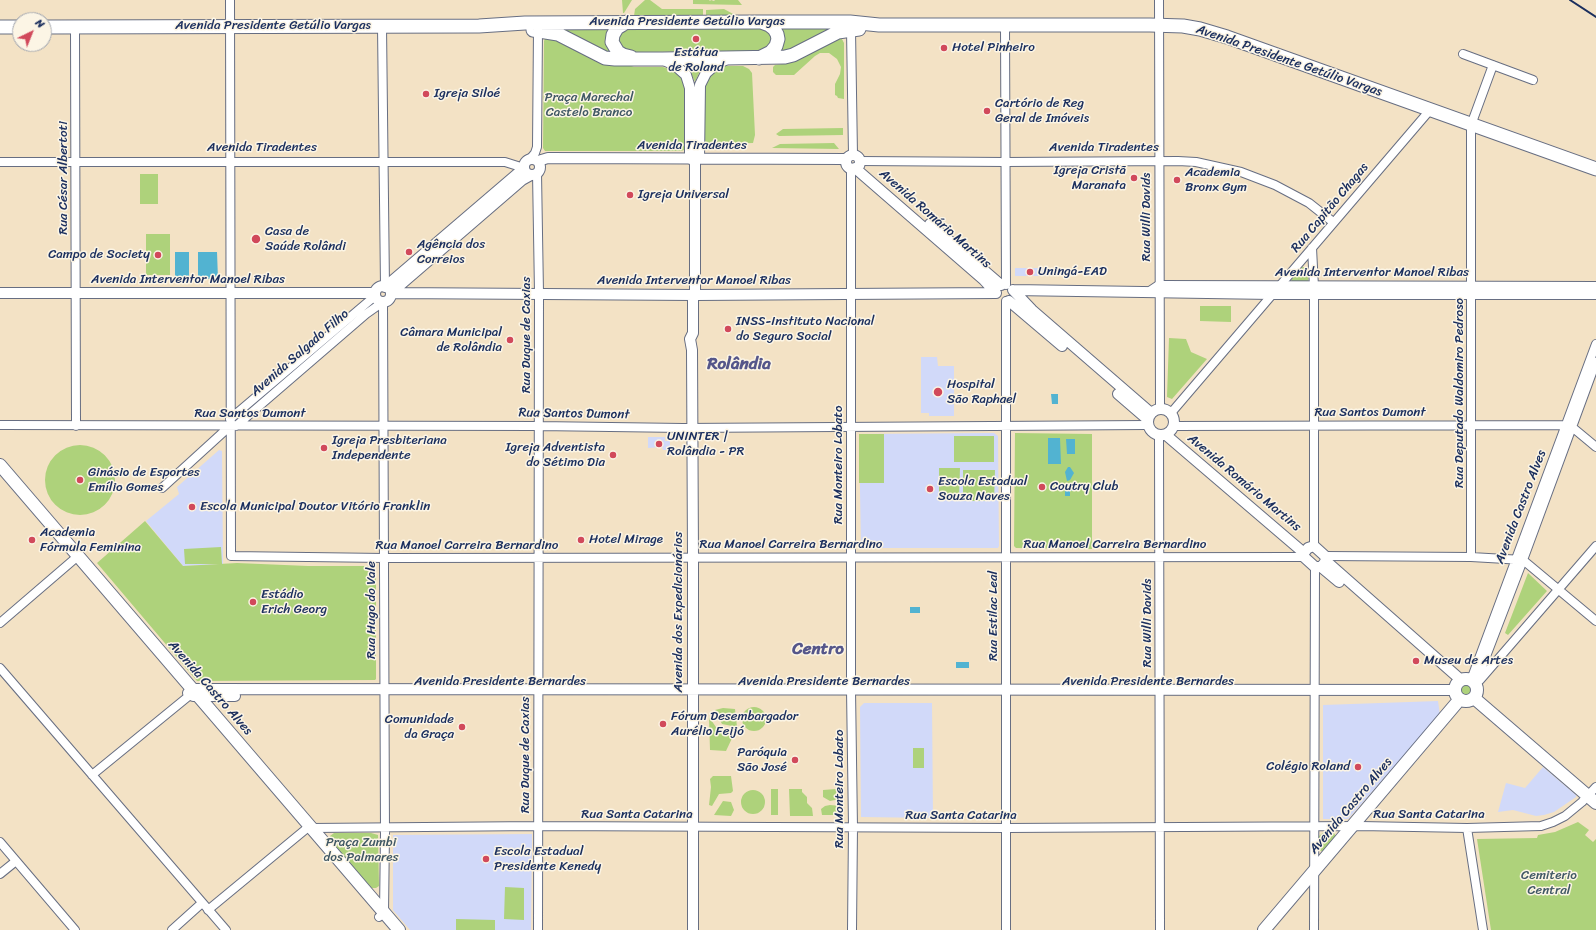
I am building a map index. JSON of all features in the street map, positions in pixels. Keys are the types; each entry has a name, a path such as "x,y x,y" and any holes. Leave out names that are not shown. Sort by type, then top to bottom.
{"main road":[{"name":"Avenida Presidente Getúlio Vargas","path":"52,27 502,26 525,24 627,22 850,22 872,25 1005,26 1160,25 1192,28 1211,32 1596,169"},
{"path":"627,22 620,25 615,31 612,42 616,50 623,56 647,59"},
{"path":"757,59 772,52 778,39 774,29 769,25 759,22"},
{"name":"Avenida Presidente Getúlio Vargas","path":"502,26 558,34 604,58 662,60 757,59 785,57 793,55 829,36 872,25"},
{"path":"0,27 12,27"},
{"name":"Avenida Castro Alves","path":"0,465 32,507"},
{"name":"Avenida Castro Alves","path":"0,473 32,507 128,618 382,915 399,930"},
{"path":"1465,690 1594,794"},
{"name":"Avenida Castro Alves","path":"1269,929 1335,852 1465,690"},
{"name":"Avenida Castro Alves","path":"382,915 390,930"}],"street":[{"path":"230,0 229,293 232,424"},
{"name":"Rua Willi Davids","path":"1151,416 1159,161 1159,0"},
{"path":"382,26 384,162 388,290 390,298 378,297 379,288 388,290"},
{"path":"1005,26 1004,288 1013,294 1007,301"},
{"name":"Rua César Albertoti","path":"75,27 76,426"},
{"path":"388,290 530,172 539,169 534,160 537,147 538,30"},
{"name":"Rua Monteiro Lobato","path":"851,30 854,162 851,293 852,930"},
{"path":"1463,54 1533,80"},
{"name":"Avenida dos Expedicionários","path":"693,930 695,894 696,759 695,558 694,428 692,350 690,339 693,333 695,159 700,84 706,73 715,65 727,59"},
{"name":"Avenida dos Expedicionários","path":"662,60 676,66 686,75 690,88 695,159"},
{"name":"Rua Deputado Waldomiro Pedroso","path":"1471,557 1471,125 1493,66"},
{"name":"Rua Capitão Chagas","path":"1171,413 1430,110"},
{"name":"Avenida Tiradentes","path":"534,160 548,158 854,162 1178,161 1207,164 1253,176 1291,192 1309,203 1333,222"},
{"path":"530,172 524,164 534,160"},
{"name":"Avenida Tiradentes","path":"0,162 504,162 530,172"},
{"name":"Avenida Romário Martins","path":"854,162 915,216 1032,310 1073,350"},
{"name":"Rua Duque de Caxias","path":"530,172 539,293 538,930"},
{"path":"1308,551 1314,425 1314,290 1312,248"},
{"name":"Avenida Interventor Manoel Ribas","path":"388,290 694,296 1004,288 1156,291 1276,291 1472,290 1596,287"},
{"name":"Avenida Romário Martins","path":"1004,288 997,296 1004,301 1007,301 1073,350 1151,416 1152,432 1167,432 1308,551"},
{"name":"Avenida Interventor Manoel Ribas","path":"1472,290 1596,294"},
{"name":"Avenida Interventor Manoel Ribas","path":"0,293 229,293 378,297"},
{"name":"Avenida Salgado Filho","path":"162,488 232,424 378,297"},
{"name":"Rua Hugo do Vale","path":"378,297 384,426 385,827 382,915"},
{"name":"Rua Estilac Leal","path":"1006,930 1007,828 1005,557 1007,301"},
{"name":"Avenida Castro Alves","path":"1465,690 1520,559 1593,363 1596,344"},
{"path":"1151,416 1168,411 1171,413 1174,419 1167,432"},
{"name":"Rua Santos Dumont","path":"0,425 76,426 232,424 694,428 1006,426 1151,416"},
{"name":"Rua Manoel Carreira Bernardino","path":"232,424 231,556 384,558 1160,558 1308,551"},
{"name":"Rua Santos Dumont","path":"1167,432 1314,425 1569,426"},
{"path":"1569,426 1596,447"},
{"name":"Rua Willi Davids","path":"1160,930 1160,558 1167,432"},
{"path":"1308,551 1465,690 1559,589 1596,546"},
{"path":"1308,551 1322,563 1471,557 1520,559 1559,589 1596,621"},
{"path":"0,623 76,558"},
{"path":"1314,930 1314,692 1322,563"},
{"path":"0,668 226,930"},
{"name":"Avenida Presidente Bernardes","path":"192,694 538,692 1379,692 1465,690"},
{"path":"92,775 192,694"},
{"name":"Rua Santa Catarina","path":"309,828 538,826 1160,828 1355,826 1467,828 1541,826 1565,816 1594,794"},
{"path":"172,930 309,828"},
{"path":"1467,828 1483,930"},
{"path":"0,842 75,930"},
{"path":"0,874 16,861"},
{"name":"Avenida dos Expedicionários","path":"695,894 698,930"}],"shaded area":[{"name":"Uningá-EAD","path":"1015,268 1046,268 1046,276 1015,276"},
{"path":"921,357 937,357 938,366 954,366 954,416 929,416 929,413 921,413"},
{"path":"994,433 998,436 998,548 861,548 859,434"},
{"name":"UNINTER | Rolândia - PR","path":"648,437 665,437 665,441 670,441 670,450 663,450 662,447 648,448"},
{"name":"Escola Municipal Doutor Vitório Franklin","path":"219,450 222,451 223,564 183,566 146,521 179,494 177,487"},
{"name":"Colégio Roland","path":"1438,701 1440,715 1348,819 1323,819 1323,705"},
{"path":"864,703 932,703 933,818 861,817 860,707"},
{"path":"1543,767 1576,795 1576,797 1554,812 1544,815 1536,816 1513,810 1498,812 1506,783 1525,788"},
{"path":"532,834 531,930 410,930 393,910 393,835"}],"green space":[{"path":"622,0 632,0 624,13 623,13"},
{"path":"645,0 650,0 662,9 703,9 703,15 634,16 635,9"},
{"path":"693,0 738,0 742,5 693,4"},
{"path":"724,9 735,15 706,15 706,10"},
{"path":"555,27 611,27 613,55"},
{"path":"778,27 835,27 780,54"},
{"path":"763,28 772,34 772,44 765,51 628,52 618,43 620,31 623,30"},
{"name":"Praça Marechal Castelo Branco","path":"546,36 634,67 663,67 675,71 682,78 686,88 686,146 684,150 545,151 543,148 544,41"},
{"path":"841,37 844,43 844,99 838,98 835,95 835,84 840,74 841,67 837,59 829,53 820,53 815,56 794,75 776,75 773,72 773,67 775,65 789,63"},
{"path":"684,65 705,65 695,82 690,71"},
{"path":"723,66 743,66 749,69 752,73 755,135 753,143 704,144 703,88 711,72"},
{"path":"843,128 843,135 779,136 776,134 783,129"},
{"path":"834,143 839,149 772,148 780,144"},
{"path":"140,174 158,174 158,204 140,204"},
{"name":"Campo de Society","path":"146,234 170,234 170,275 146,275"},
{"path":"1302,267 1307,267 1309,270 1308,282 1291,282 1292,279"},
{"path":"1200,306 1231,306 1231,322 1200,321"},
{"path":"1169,338 1186,339 1191,352 1207,359 1172,399 1167,397"},
{"path":"1015,433 1092,434 1092,549 1016,548 1014,546"},
{"path":"859,434 884,434 884,483 859,483"},
{"path":"954,436 994,436 994,462 954,462"},
{"name":"Ginásio de Esportes Emílio Gomes","path":"80,445 93,448 105,455 112,467 115,480 112,493 105,505 93,512 80,515 67,512 55,505 48,493 45,480 48,467 55,455 67,448"},
{"path":"939,468 960,468 959,499 939,498"},
{"path":"963,470 995,470 994,501 963,501"},
{"name":"Estádio Erich Georg","path":"145,521 183,566 237,563 308,566 368,566 376,573 376,679 197,681 97,563"},
{"path":"221,547 222,564 185,564 184,549"},
{"path":"1528,573 1547,591 1508,635 1505,633"},
{"path":"1466,683 1471,685 1473,690 1471,695 1466,697 1461,695 1459,690 1461,685"},
{"path":"754,707 763,710 766,719 763,728 754,731 745,728 742,719 745,710"},
{"path":"723,708 735,709 737,727 722,724 715,710"},
{"path":"709,717 718,730 730,731 734,734 726,751 710,750"},
{"path":"913,748 924,748 924,768 913,768"},
{"path":"713,776 731,776 733,791 731,793 719,794 712,806 709,805 711,787 710,779"},
{"path":"841,785 840,799 830,801 823,797 823,790 836,789"},
{"path":"771,789 778,789 778,815 771,815"},
{"path":"789,789 802,789 802,792 807,797 807,803 812,808 813,816 790,816"},
{"path":"753,790 762,793 765,802 762,811 753,814 744,811 741,802 744,793"},
{"path":"723,801 731,802 734,810 731,816 714,815"},
{"path":"830,805 841,806 841,815 822,815 821,809"},
{"name":"Cemiterio Central","path":"1578,822 1589,830 1585,835 1593,842 1596,839 1596,930 1491,930 1477,839 1537,838 1538,835 1555,832"},
{"path":"1324,832 1333,832 1336,836 1324,851 1321,851 1319,850 1319,836"},
{"name":"Praça Zumbi dos Palmares","path":"334,833 371,833 378,835 379,886 372,888 356,872 330,840 330,836"},
{"path":"505,887 524,888 524,920 504,919"},
{"path":"456,919 495,920 495,930 456,930"}],"water":[{"path":"175,252 189,252 189,279 175,279"},
{"path":"198,252 217,252 218,279 198,279"},
{"path":"1051,394 1058,394 1058,404 1052,404"},
{"path":"1048,438 1060,438 1061,464 1048,464"},
{"path":"1066,439 1075,439 1075,454 1067,454"},
{"path":"1068,467 1070,467 1074,473 1070,480 1067,481 1065,472"},
{"path":"1063,485 1076,485 1076,491 1070,491 1070,496 1065,496"},
{"path":"910,607 920,607 920,613 910,613"},
{"path":"956,662 969,662 969,668 956,668"}],"railway":[{"path":"1570,0 1596,17"}],"place":[{"name":"Estátua de Roland","path":"696,39"},
{"name":"Hotel Pinheiro","path":"944,48"},
{"name":"Igreja Siloé","path":"426,94"},
{"name":"Cartório de Reg Geral de Imóveis","path":"987,111"},
{"name":"Igreja Cristã Maranata","path":"1134,178"},
{"name":"Academia Bronx Gym","path":"1177,180"},
{"name":"Igreja Universal","path":"630,195"},
{"name":"Casa de Saúde Rolândi","path":"256,239"},
{"name":"Agência dos Correios","path":"409,252"},
{"name":"Campo de Society","path":"158,255"},
{"name":"Uningá-EAD","path":"1030,272"},
{"name":"INSS-Instituto Nacional do Seguro Social","path":"728,329"},
{"name":"Câmara Municipal de Rolândia","path":"510,340"},
{"name":"Hospital São Raphael","path":"938,392"},
{"name":"UNINTER | Rolândia - PR","path":"659,444"},
{"name":"Igreja Presbiteriana Independente","path":"324,448"},
{"name":"Igreja Adventista do Sétimo Dia","path":"613,455"},
{"name":"Ginásio de Esportes Emílio Gomes","path":"80,480"},
{"name":"Coutry Club","path":"1042,487"},
{"name":"Escola Estadual Souza Naves","path":"930,489"},
{"name":"Escola Municipal Doutor Vitório Franklin","path":"192,507"},
{"name":"Academia Fórmula Feminina","path":"32,540"},
{"name":"Hotel Mirage","path":"581,540"},
{"name":"Estádio Erich Georg","path":"253,602"},
{"name":"Museu de Artes","path":"1416,661"},
{"name":"Fórum Desembargador Aurélio Feijó","path":"663,724"},
{"name":"Comunidade da Graça","path":"462,727"},
{"name":"Paróquia São José","path":"795,760"},
{"name":"Colégio Roland","path":"1358,767"},
{"name":"Escola Estadual Presidente Kenedy","path":"486,859"}],"district":[{"name":"Rolândia","path":"739,365"},
{"name":"Centro","path":"818,650"}]}
